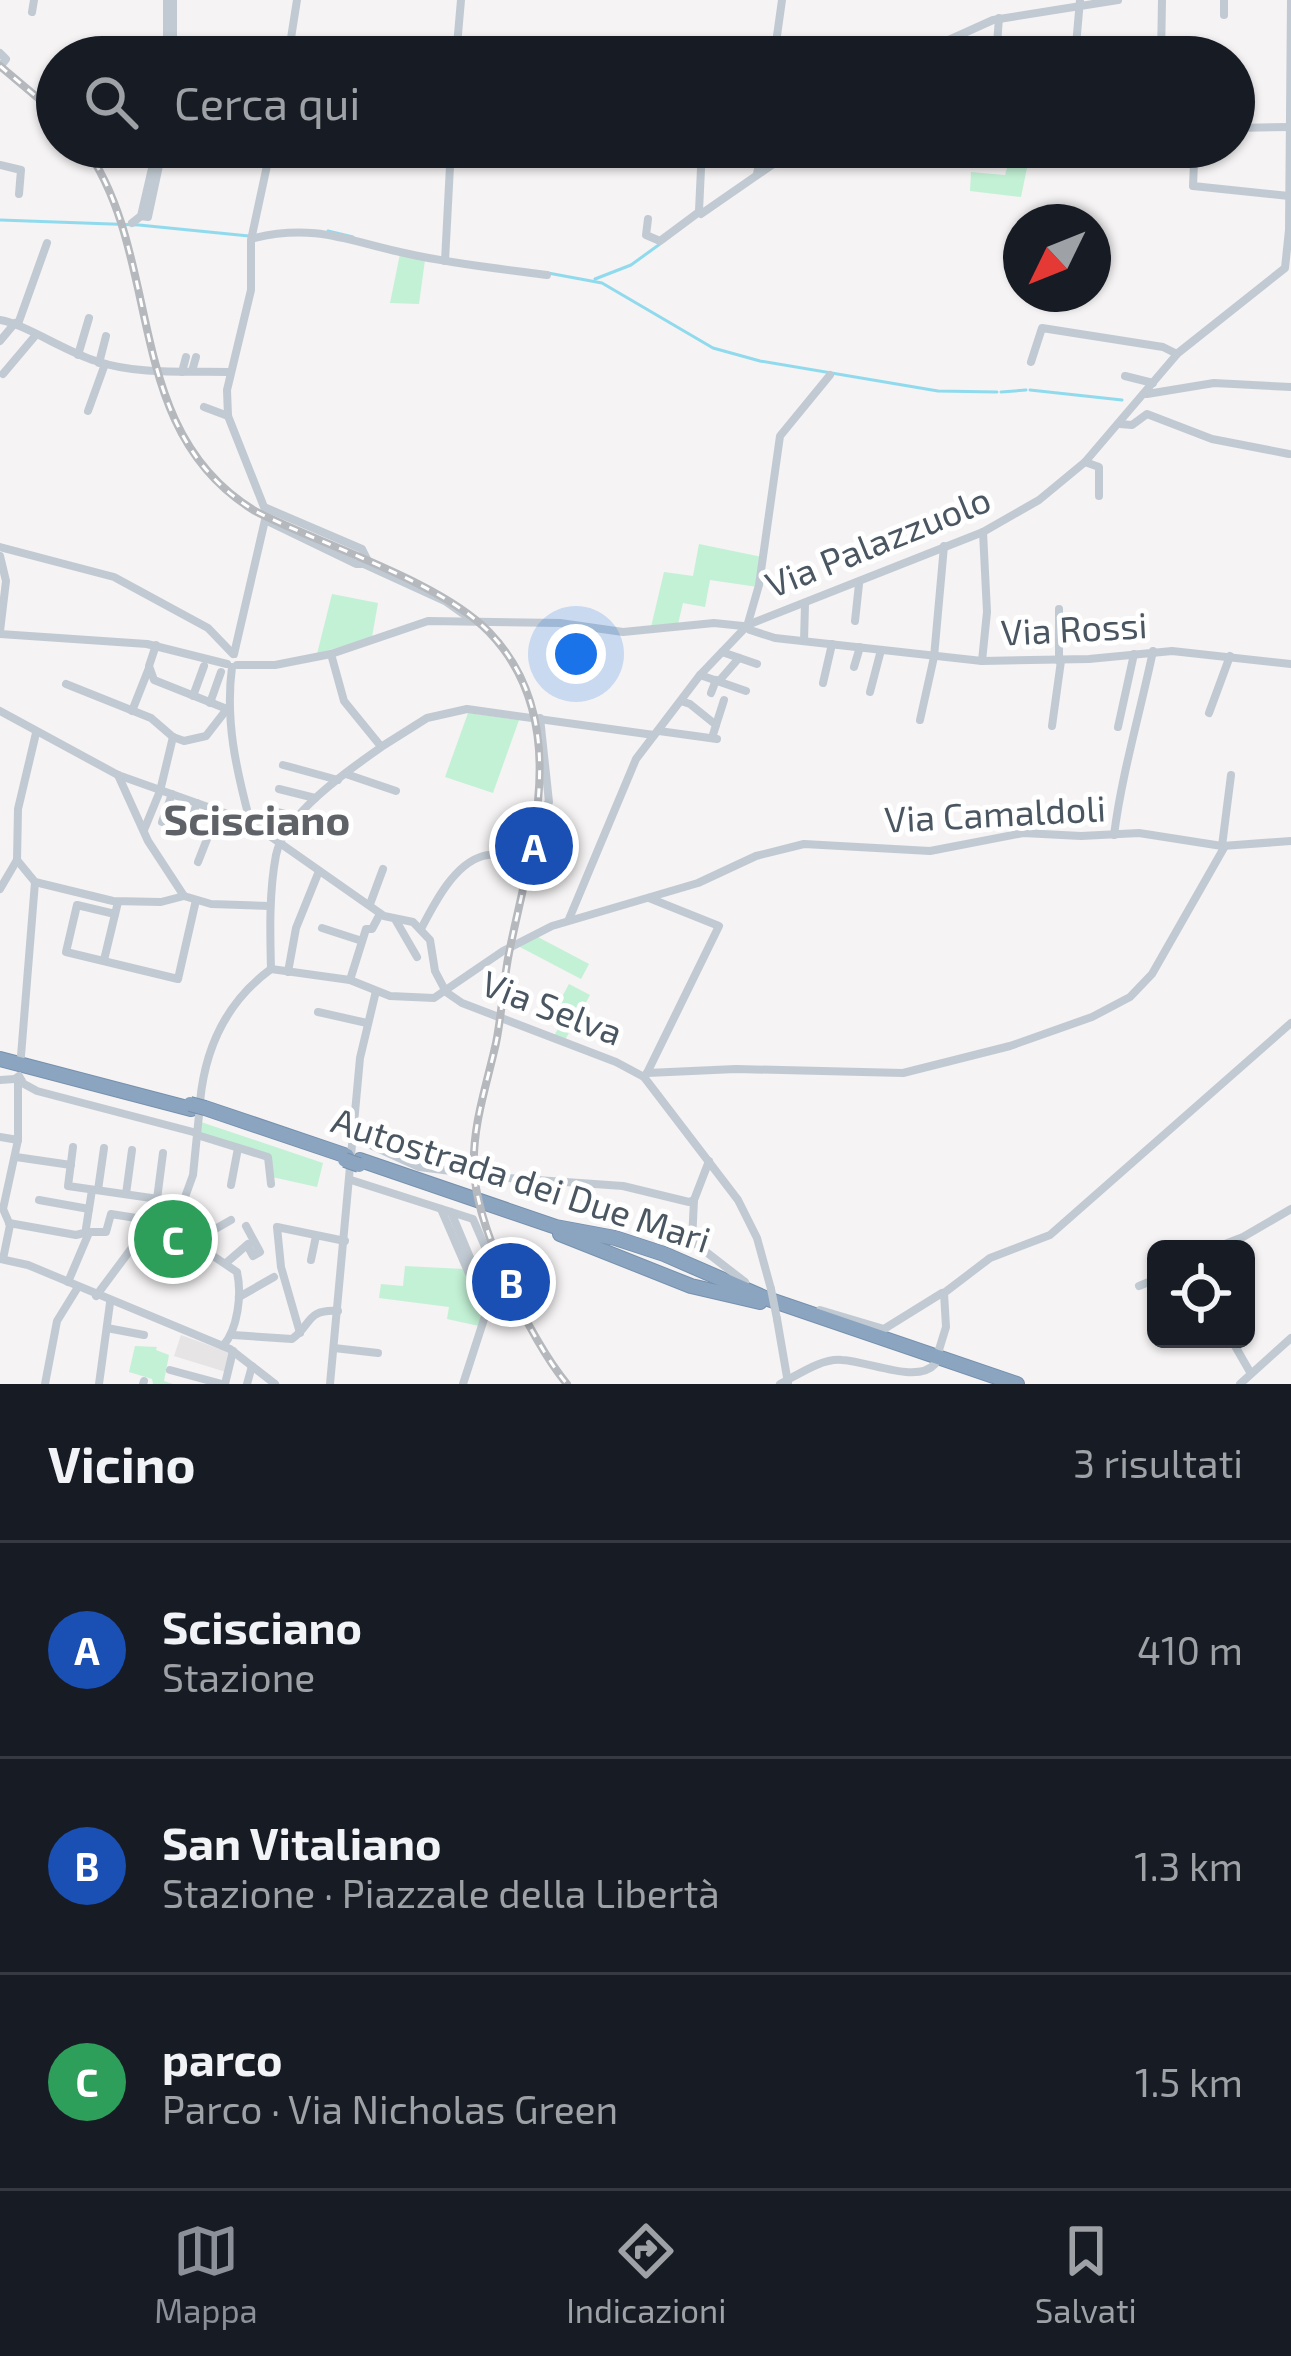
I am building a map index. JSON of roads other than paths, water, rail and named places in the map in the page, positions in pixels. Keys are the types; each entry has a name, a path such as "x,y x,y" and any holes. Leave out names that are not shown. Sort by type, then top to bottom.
{"highway":[{"name":"Autostrada dei Due Mari","path":"0,1057 272,1132 555,1232 645,1270 769,1304 1004,1384"},
{"name":"Autostrada dei Due Mari","path":"353,1160 556,1227 615,1238 664,1254 765,1298 1017,1384"}],"street":[{"path":"32,12 34,0"},
{"path":"170,0 170,36"},
{"path":"291,36 297,0"},
{"path":"458,36 461,0"},
{"path":"777,36 782,0"},
{"path":"953,36 999,18 1118,0"},
{"path":"1161,36 1162,0"},
{"path":"1224,0 1224,15"},
{"path":"1288,266 1291,0"},
{"path":"1077,36 1079,3"},
{"path":"998,36 999,18"},
{"path":"0,52 7,59 0,68"},
{"path":"1255,128 1289,128"},
{"path":"0,165 21,170 20,194"},
{"path":"132,223 144,216 155,168"},
{"path":"267,168 252,238 251,290 229,372 228,416 264,507 362,548 367,557 364,564"},
{"path":"445,261 450,168"},
{"path":"699,212 701,168"},
{"path":"757,173 758,168"},
{"path":"648,219 646,235 660,241 765,168"},
{"path":"1193,168 1193,186 1289,196"},
{"path":"252,238 304,231 338,234 445,261 547,275"},
{"path":"0,341 17,323 46,243"},
{"name":"Via Palazzuolo","path":"569,919 626,777 700,675 747,626 983,532 1040,500 1085,463 1178,355 1288,266"},
{"path":"78,355 89,318"},
{"path":"0,320 17,323 35,336 102,363 229,372"},
{"path":"1031,362 1042,328 1163,346 1178,355"},
{"path":"3,374 35,336"},
{"path":"88,411 106,336"},
{"path":"187,371 191,357"},
{"path":"210,703 230,661 208,628 114,577 3,551 6,581 0,632 153,647 230,661 266,667 333,657 428,621 560,623 623,632 714,623 747,626 759,585 780,436 830,376"},
{"path":"1125,376 1153,383"},
{"path":"1145,394 1226,382 1291,388"},
{"path":"204,407 228,416"},
{"path":"1119,424 1132,424 1147,414 1212,439 1289,454"},
{"path":"1085,463 1099,467 1099,496"},
{"path":"250,822 227,709 230,661 265,520 445,602 472,620"},
{"path":"982,661 988,612 983,532"},
{"path":"920,720 934,657 944,546"},
{"path":"855,621 860,584"},
{"path":"804,641 805,604"},
{"path":"1052,726 1060,661 1059,609"},
{"name":"Via Rossi","path":"747,626 804,641 982,661 1060,661 1153,651 1291,664"},
{"path":"823,683 832,644"},
{"path":"132,711 153,647"},
{"path":"854,667 860,647"},
{"path":"870,692 880,650"},
{"path":"1114,835 1121,781 1153,651"},
{"path":"722,652 757,664"},
{"path":"1118,727 1134,654"},
{"path":"1209,712 1231,656"},
{"path":"333,657 344,701 379,745"},
{"path":"711,693 739,658"},
{"path":"149,666 156,682 227,709"},
{"path":"193,696 204,666"},
{"path":"700,675 746,692"},
{"path":"66,684 156,721 184,741 201,739 227,709"},
{"path":"271,969 270,906 281,845 316,798 379,745 445,712 466,709 714,738 724,700"},
{"path":"681,701 716,725"},
{"path":"0,711 118,775 250,822 380,914 413,922 430,940 434,971 446,992 414,999 350,980 271,969"},
{"path":"421,929 436,901 472,860 488,854 523,854 530,807 544,807 549,800 540,718"},
{"path":"0,889 17,860 18,809 36,733"},
{"path":"143,831 160,791 173,737"},
{"path":"283,765 396,791"},
{"path":"118,775 143,831 184,896"},
{"path":"645,1075 736,1069 903,1073 1010,1046 1092,1017 1130,997 1152,974 1224,846 1232,775"},
{"path":"279,789 316,798"},
{"path":"162,822 172,794"},
{"path":"187,833 197,803"},
{"path":"198,862 218,811"},
{"path":"273,811 297,818"},
{"name":"Via Camaldoli","path":"446,992 494,956 569,919 698,883 775,849 804,844 930,850 1014,833 1139,833 1224,846 1291,841"},
{"path":"17,860 35,882 118,902 161,902 184,896 223,905 270,906"},
{"path":"370,904 383,869"},
{"path":"288,972 296,928 319,871"},
{"path":"21,1056 35,882"},
{"path":"645,1075 719,926 649,896"},
{"path":"115,914 77,905 67,952 178,979 196,900"},
{"path":"104,960 118,902"},
{"path":"350,980 366,929 372,929 380,914"},
{"path":"395,919 417,957"},
{"path":"322,928 362,941"},
{"path":"96,1296 137,1241 175,1223 186,1203 211,1043 246,990 271,969"},
{"path":"330,1384 360,1058 376,991"},
{"name":"Via Selva","path":"446,992 462,1004 645,1075 745,1211 771,1289 785,1383"},
{"path":"318,1012 367,1023"},
{"path":"709,1161 694,1200 692,1241 764,1294 884,1329 990,1258 1050,1235 1291,1023"},
{"path":"18,1077 16,1157 2,1209 9,1223 2,1259 223,1346 275,1384"},
{"path":"0,1080 18,1077 37,1091 268,1157 271,1184"},
{"path":"0,1137 17,1140"},
{"path":"355,1138 419,1167 623,1186 694,1200"},
{"path":"73,1147 68,1186 186,1203"},
{"path":"45,1384 57,1321 73,1285 87,1232 104,1148"},
{"path":"231,1185 238,1148"},
{"path":"9,1223 76,1235 106,1232 132,1150"},
{"path":"157,1199 163,1153"},
{"path":"16,1157 70,1165"},
{"path":"351,1180 473,1219 511,1307 494,1315 446,1211"},
{"path":"39,1200 89,1209"},
{"path":"1236,1240 1291,1209"},
{"path":"446,1211 486,1312 464,1384"},
{"path":"111,1214 175,1223 239,1278 232,1335 223,1346"},
{"path":"200,1247 210,1232 231,1220"},
{"path":"226,1263 250,1243 246,1226"},
{"path":"300,1333 284,1278 277,1227 346,1241"},
{"path":"149,1236 173,1244 167,1276"},
{"path":"311,1260 316,1236"},
{"path":"238,1298 274,1277"},
{"path":"1139,1286 1147,1283"},
{"path":"938,1353 946,1327 944,1293"},
{"path":"100,1384 110,1302"},
{"path":"232,1335 287,1340 318,1312 338,1311"},
{"path":"107,1328 144,1335"},
{"path":"1240,1384 1291,1338"},
{"path":"334,1348 378,1353"},
{"path":"1236,1348 1250,1372"},
{"path":"170,1370 224,1384 233,1351"},
{"path":"785,1383 814,1367 842,1360 915,1382 928,1376 934,1364"},
{"path":"247,1384 252,1366"}],"waterway":[{"path":"0,220 139,225 249,236"},
{"path":"328,231 353,237"},
{"path":"595,279 631,265 660,244"},
{"path":"548,273 602,283 713,348 760,361 938,391 997,392"},
{"path":"1001,392 1026,390"},
{"path":"1030,390 1122,400"}],"railway":[{"path":"0,66 36,96"},
{"path":"97,168 126,241 163,390 183,436 213,477 255,511 411,580 468,614 489,632 515,667 531,705 539,745 535,829 478,1121 474,1169 484,1220 507,1281 537,1340 567,1384"}],"place":[{"name":"Scisciano","path":"534,846"},
{"name":"parco","path":"173,1239"},
{"name":"San Vitaliano","path":"511,1282"}],"district":[{"name":"Scisciano","path":"257,820"}]}
